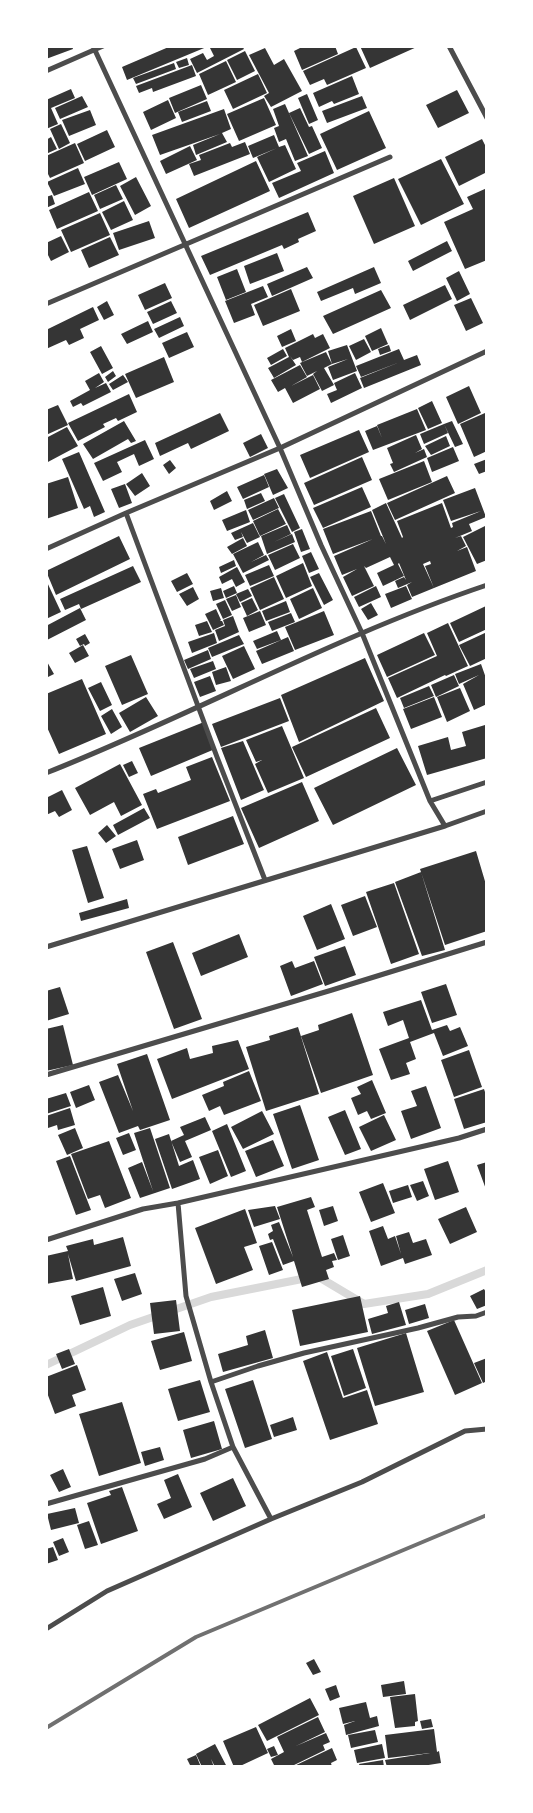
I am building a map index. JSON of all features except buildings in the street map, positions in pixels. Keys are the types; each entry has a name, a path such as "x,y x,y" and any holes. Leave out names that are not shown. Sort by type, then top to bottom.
{"street":[{"path":"46,71 94,48 103,46"},
{"path":"449,46 487,118"},
{"path":"94,48 280,448 320,545 362,633 430,801 445,826"},
{"path":"46,304 390,157"},
{"path":"46,549 280,448 487,351"},
{"path":"126,513 198,708 265,880"},
{"path":"46,773 198,708 362,633 487,585"},
{"path":"430,801 487,782"},
{"path":"46,948 445,826 487,811"},
{"path":"46,1074 332,990 487,942"},
{"path":"46,1240 143,1209 178,1203 459,1138 487,1129"},
{"path":"178,1203 186,1296 211,1382 233,1447 271,1519"},
{"path":"211,1382 304,1353 487,1312"},
{"path":"46,1629 107,1591 271,1519 362,1482 465,1430 487,1429"},
{"path":"46,1504 205,1459 233,1447"}],"waterway":[{"path":"46,1365 130,1325 211,1297 317,1276 364,1304 428,1294 487,1270"}],"railway":[{"path":"46,1728 196,1637 487,1515"}]}
